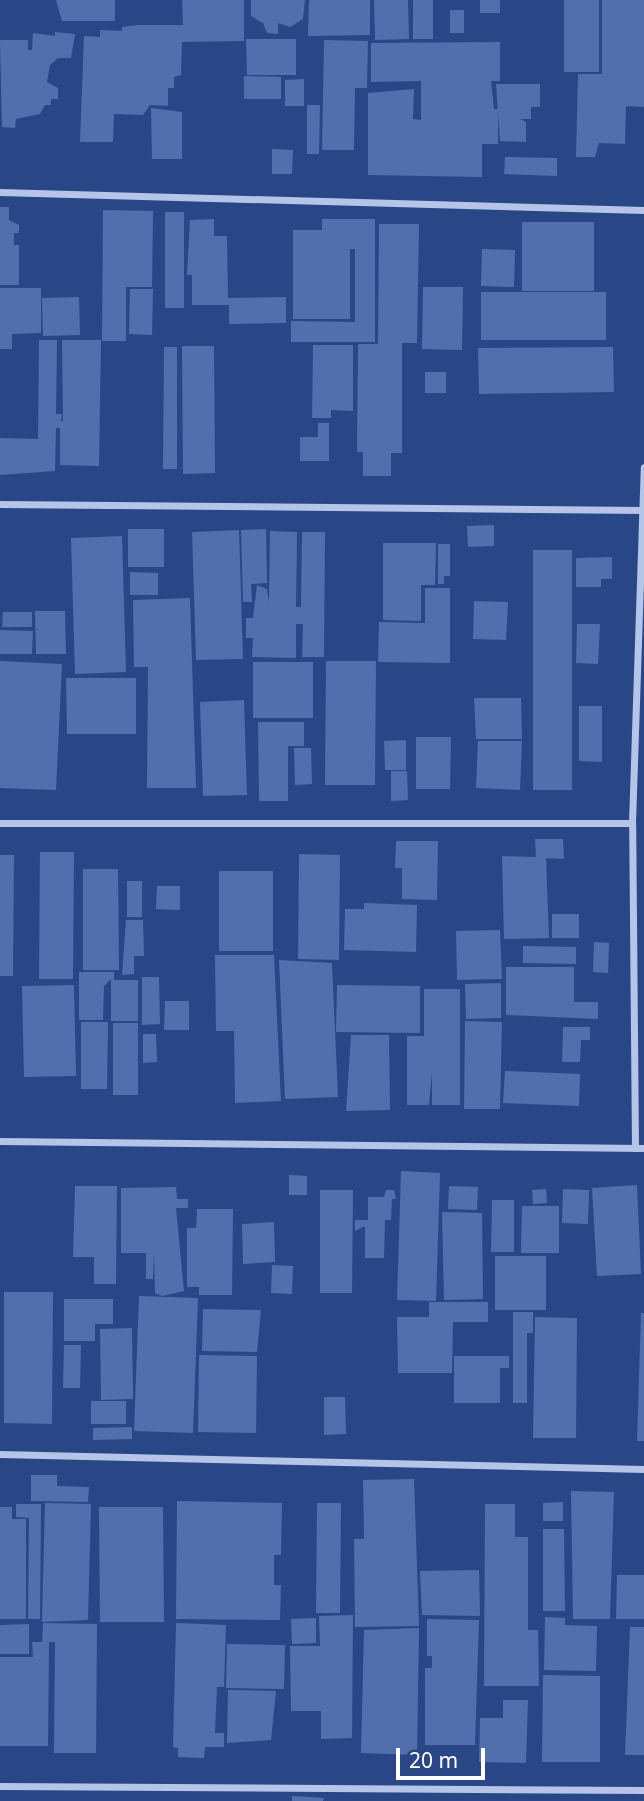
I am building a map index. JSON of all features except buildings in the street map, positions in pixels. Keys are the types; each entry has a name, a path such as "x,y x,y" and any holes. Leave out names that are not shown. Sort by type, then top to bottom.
{"street":[{"path":"0,192 644,210"},
{"path":"635,1148 632,824 644,467"},
{"path":"0,503 643,510"},
{"path":"0,823 632,824"},
{"path":"0,1141 644,1148"},
{"path":"0,1454 644,1469"},
{"path":"0,1786 644,1790"}]}
